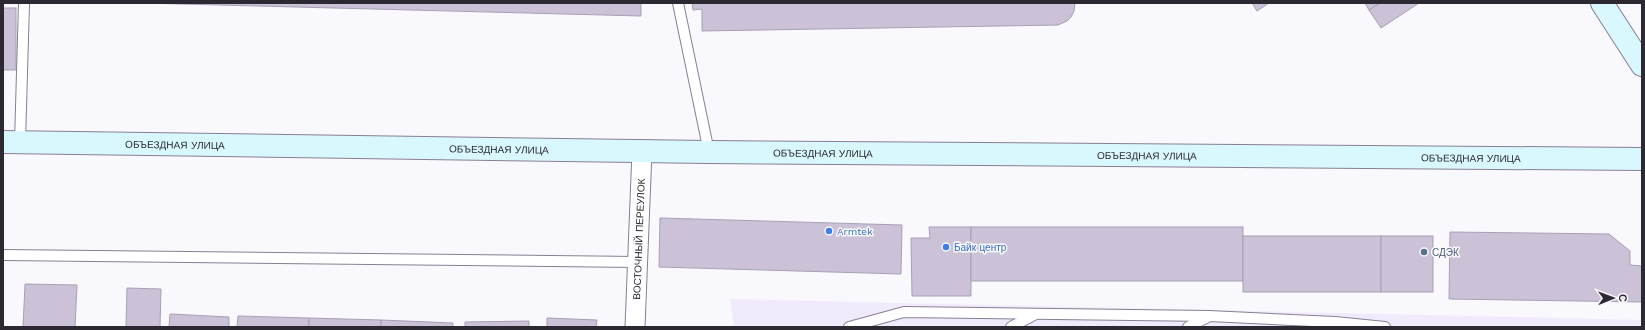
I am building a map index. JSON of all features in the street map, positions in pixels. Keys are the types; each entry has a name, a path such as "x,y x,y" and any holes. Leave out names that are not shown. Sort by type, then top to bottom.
{"main road":[{"path":"1602,3 1642,65"},
{"name":"ОБЪЕЗДНАЯ УЛИЦА","path":"12,142 709,152 1642,159"}],"street":[{"name":"ВОСТОЧНЫЙ ПЕРЕУЛОК","path":"635,327 642,151"}],"lane":[{"path":"12,142 24,3"},
{"path":"678,3 709,152"},
{"path":"3,255 637,262"},
{"path":"849,327 904,312 1209,316 1335,322 1385,327"},
{"path":"1011,327 1035,314"},
{"path":"1188,327 1209,316"}],"shaded area":[{"path":"730,299 1642,320 1642,327 734,327"}],"building":[{"path":"142,3 641,3 641,16"},
{"path":"692,3 1075,3 1074,11 1071,17 1067,21 1058,25 702,31 702,9 693,10"},
{"path":"1252,3 1269,3 1257,11"},
{"path":"1365,3 1380,3 1369,10"},
{"path":"1380,3 1419,3 1381,28 1369,10"},
{"path":"3,8 16,8 16,70 3,70"},
{"path":"660,218 902,225 901,274 659,267"},
{"path":"929,227 971,227 971,296 912,296 911,238 930,238"},
{"path":"971,227 1243,227 1243,281 971,281"},
{"path":"1450,232 1609,234 1630,251 1630,265 1642,266 1642,302 1449,299"},
{"path":"1243,236 1381,236 1381,292 1243,292"},
{"path":"1381,236 1433,236 1433,292 1381,292"},
{"path":"25,284 77,285 75,327 23,327"},
{"path":"127,288 161,289 160,327 126,327"},
{"path":"170,314 229,317 229,327 169,327"},
{"path":"238,316 309,318 309,327 237,327"},
{"path":"309,318 381,320 381,327 309,327"},
{"path":"547,318 597,320 596,327 547,327"},
{"path":"381,320 453,323 453,327 381,327"},
{"path":"529,321 529,327 465,327 465,322"}],"place":[{"name":"Armtek","path":"829,231"},
{"name":"Байк центр","path":"946,247"},
{"name":"СДЭК","path":"1424,252"}]}
